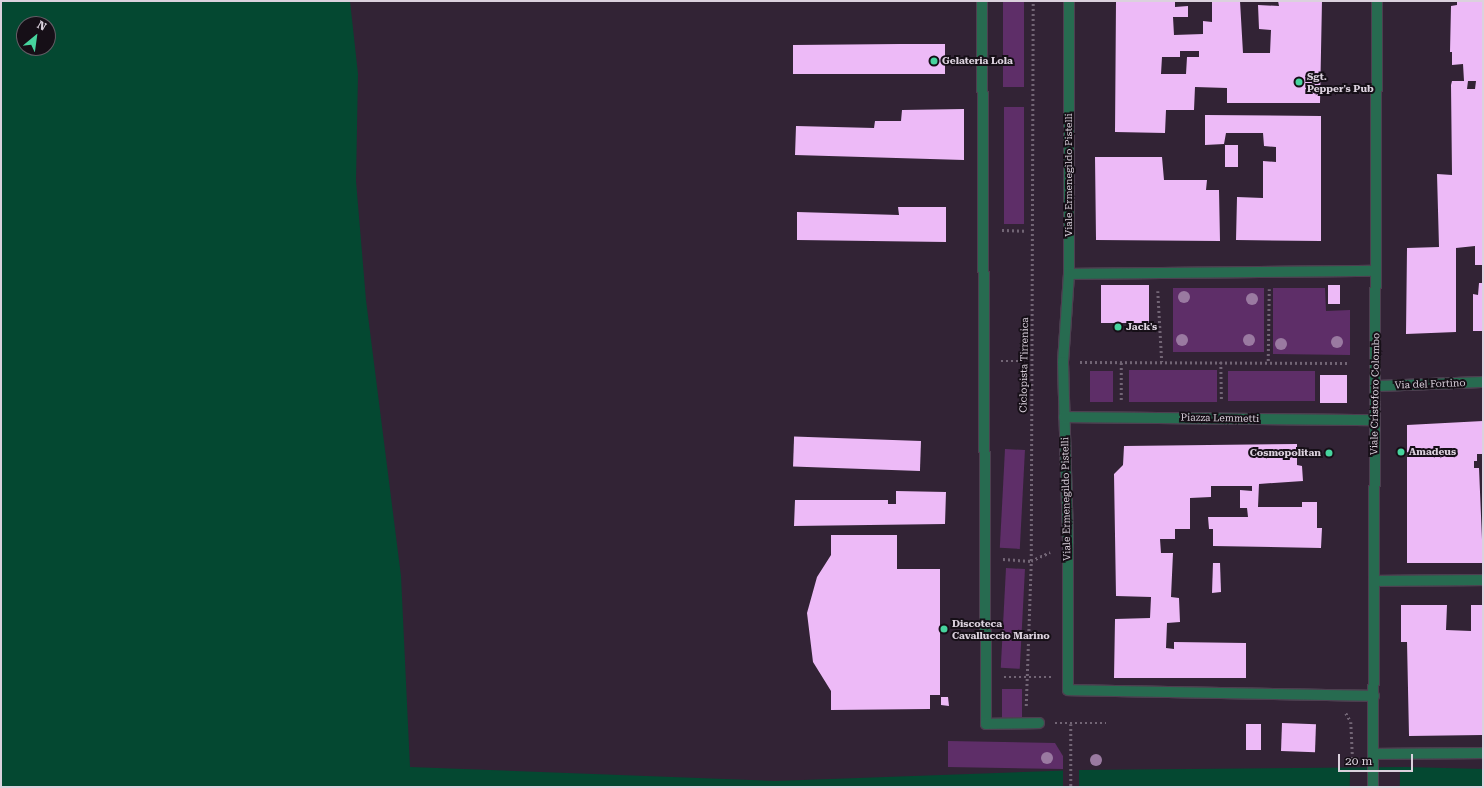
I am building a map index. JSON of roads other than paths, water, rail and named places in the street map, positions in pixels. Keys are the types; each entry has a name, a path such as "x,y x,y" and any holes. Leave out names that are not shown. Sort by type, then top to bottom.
{"street":[{"path":"982,1 982,229 986,724 1039,723"},
{"name":"Viale Ermenegildo Pistelli","path":"1069,1 1069,274 1063,362 1068,544 1068,690 1374,696"},
{"name":"Viale Cristoforo Colombo","path":"1374,787 1377,1"},
{"path":"1069,274 1376,272"},
{"name":"Via del Fortino","path":"1376,386 1483,382"},
{"name":"Piazza Lemmetti","path":"1064,417 1376,420"},
{"path":"1374,581 1483,580"},
{"path":"1374,754 1483,753"}],"place":[{"name":"Gelateria Lola","path":"934,61"},
{"name":"Sgt. Pepper's Pub","path":"1299,82"},
{"name":"Jack's","path":"1118,327"},
{"name":"Amadeus","path":"1401,452"},
{"name":"Cosmopolitan","path":"1329,453"},
{"name":"Discoteca Cavalluccio Marino","path":"944,629"}]}
